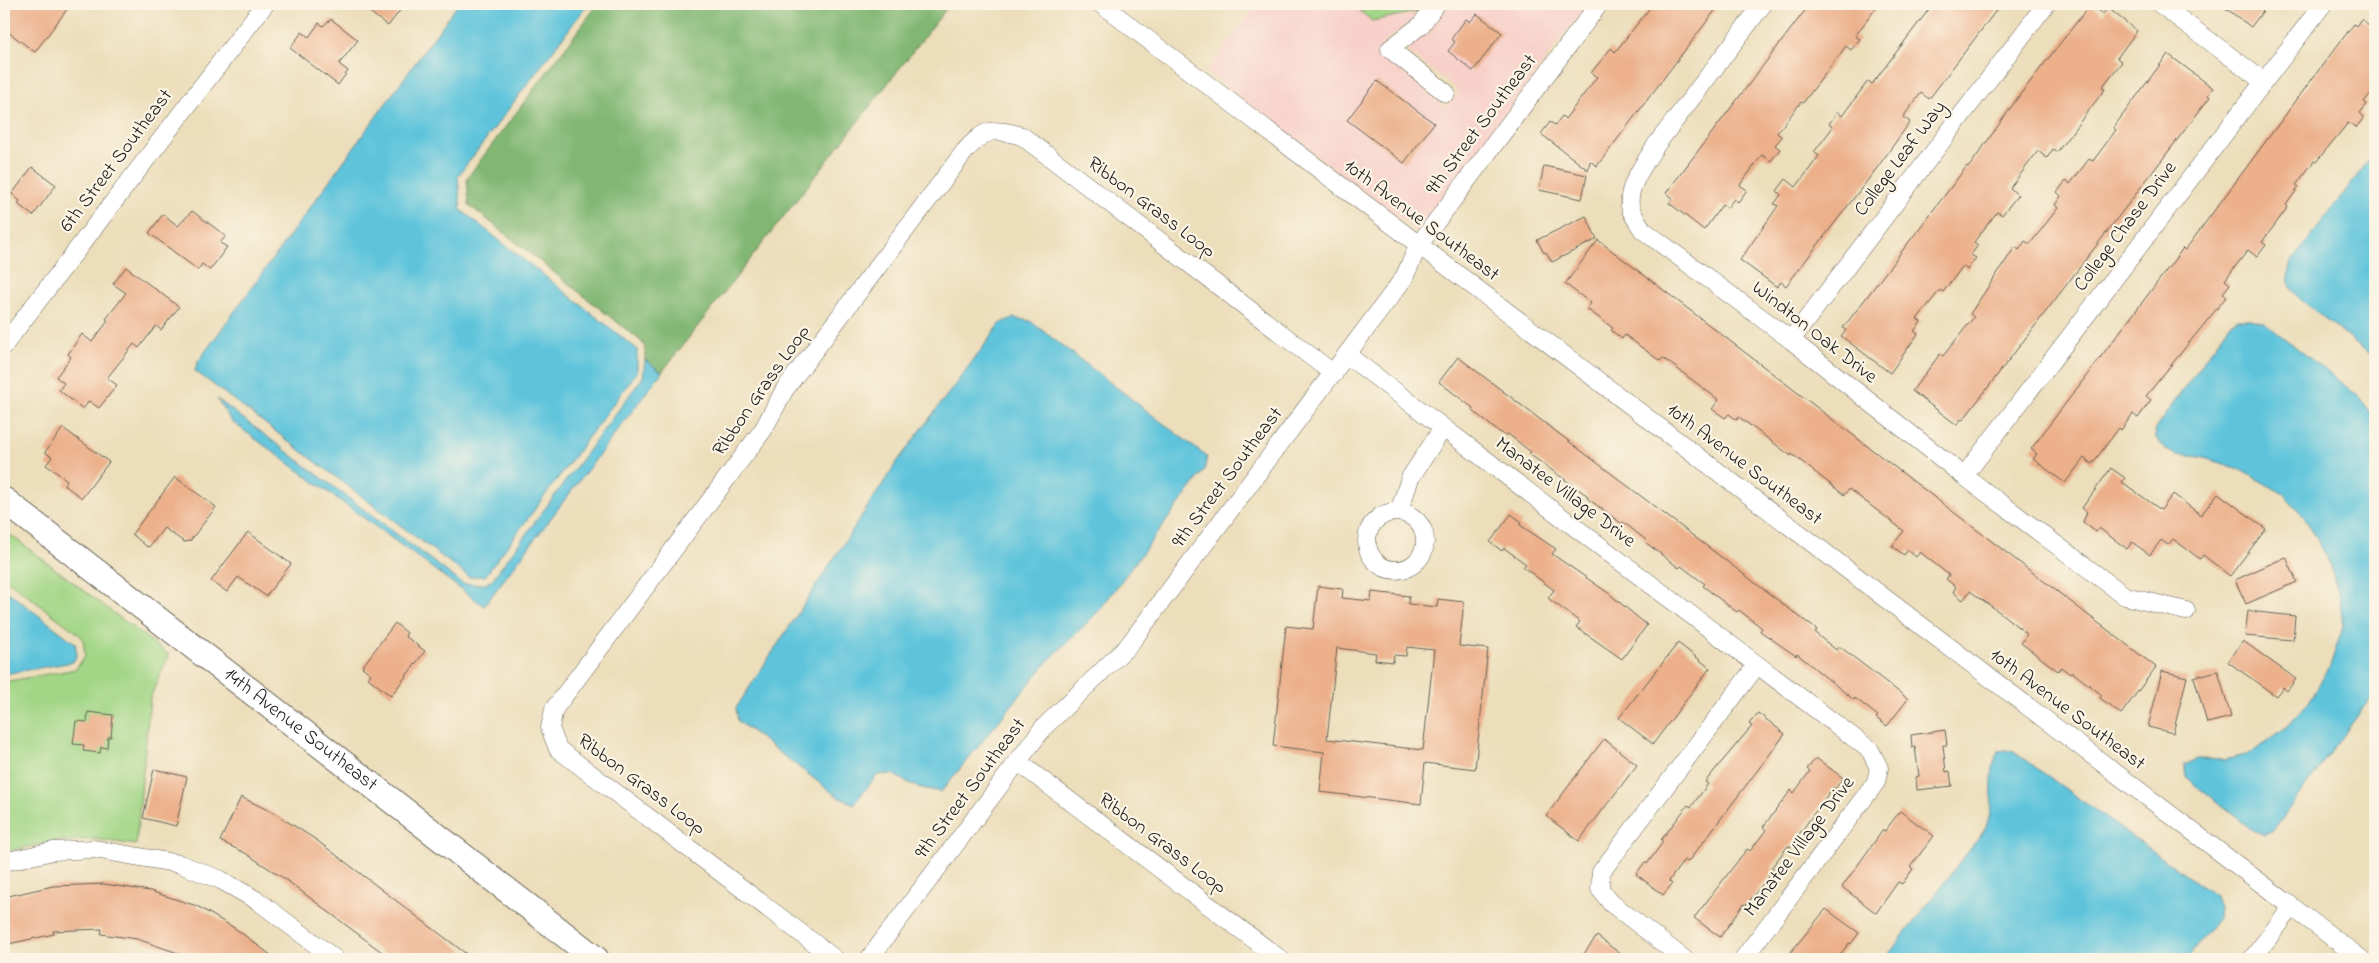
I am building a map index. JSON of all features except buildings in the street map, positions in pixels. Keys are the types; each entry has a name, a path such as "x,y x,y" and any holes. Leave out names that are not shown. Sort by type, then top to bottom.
{"street":[{"name":"6th Street Southeast","path":"4,345 265,4"},
{"name":"10th Avenue Southeast","path":"1102,4 1418,246 2361,959"},
{"path":"1436,4 1421,25 1390,49 1446,93"},
{"name":"9th Street Southeast","path":"869,959 1044,728 1128,646 1334,374 1404,278 1418,246 1598,4"},
{"name":"Windton Oak Drive","path":"1764,4 1656,145 1631,190 1631,208 1643,230 1791,340 1964,476 2125,596 2186,611"},
{"name":"College Leaf Way","path":"1791,340 2046,4"},
{"path":"2160,4 2263,81"},
{"name":"College Chase Drive","path":"1964,476 2323,4"},
{"name":"Ribbon Grass Loop","path":"835,959 558,749 550,728 554,709 764,430 785,389 965,151 981,134 1000,130 1022,136 1334,374"},
{"name":"Manatee Village Drive","path":"1347,355 1870,750 1879,768 1876,782 1743,959"},
{"path":"1399,512 1410,478 1444,428"},
{"name":"14th Avenue Southeast","path":"4,500 596,959"},
{"path":"1684,959 1611,903 1600,889 1601,872 1757,665"},
{"name":"Ribbon Grass Loop","path":"1018,762 1280,959"},
{"path":"4,862 53,852 94,848 180,864 222,880 258,900 335,959"},
{"path":"2252,959 2292,907"}],"shaded area":[{"path":"1258,4 1352,4 1372,21 1420,11 1385,42 1384,57 1446,107 1459,91 1405,49 1428,30 1447,4 1587,4 1417,232 1206,71"}],"green space":[{"path":"598,4 950,4 662,372 645,360 645,348 642,342 469,205 467,178"},
{"path":"1352,4 1424,4 1420,11 1372,21"},
{"path":"4,530 169,655 150,698 136,845 95,839 52,842 4,852 4,682 76,669 85,656 83,640 80,635 4,578"}],"water":[{"path":"458,4 588,4 458,176 461,210 637,349 637,372 485,576 469,577 195,371 197,363"},
{"path":"2375,152 2375,358 2300,299 2289,283 2289,275 2290,264"},
{"path":"1013,318 1030,321 1207,457 1204,471 1098,612 1047,662 941,792 917,787 892,774 877,775 854,804 838,797 738,721 736,708 897,462 1001,323"},
{"path":"2237,319 2251,319 2265,323 2358,396 2371,414 2375,443 2375,692 2273,830 2263,835 2255,832 2194,784 2186,776 2184,765 2198,759 2224,760 2250,754 2285,728 2309,702 2330,666 2343,627 2340,598 2327,557 2305,518 2284,494 2237,468 2201,457 2177,455 2164,449 2156,438 2155,429 2230,324"},
{"path":"645,360 662,372 484,606 231,421 217,399 463,584 485,584 491,581 643,377"},
{"path":"4,589 75,643 77,655 73,662 4,674"},
{"path":"1998,751 2014,752 2215,896 2219,907 2218,918 2187,959 1885,959 1984,831 1990,810 1995,760"}]}
